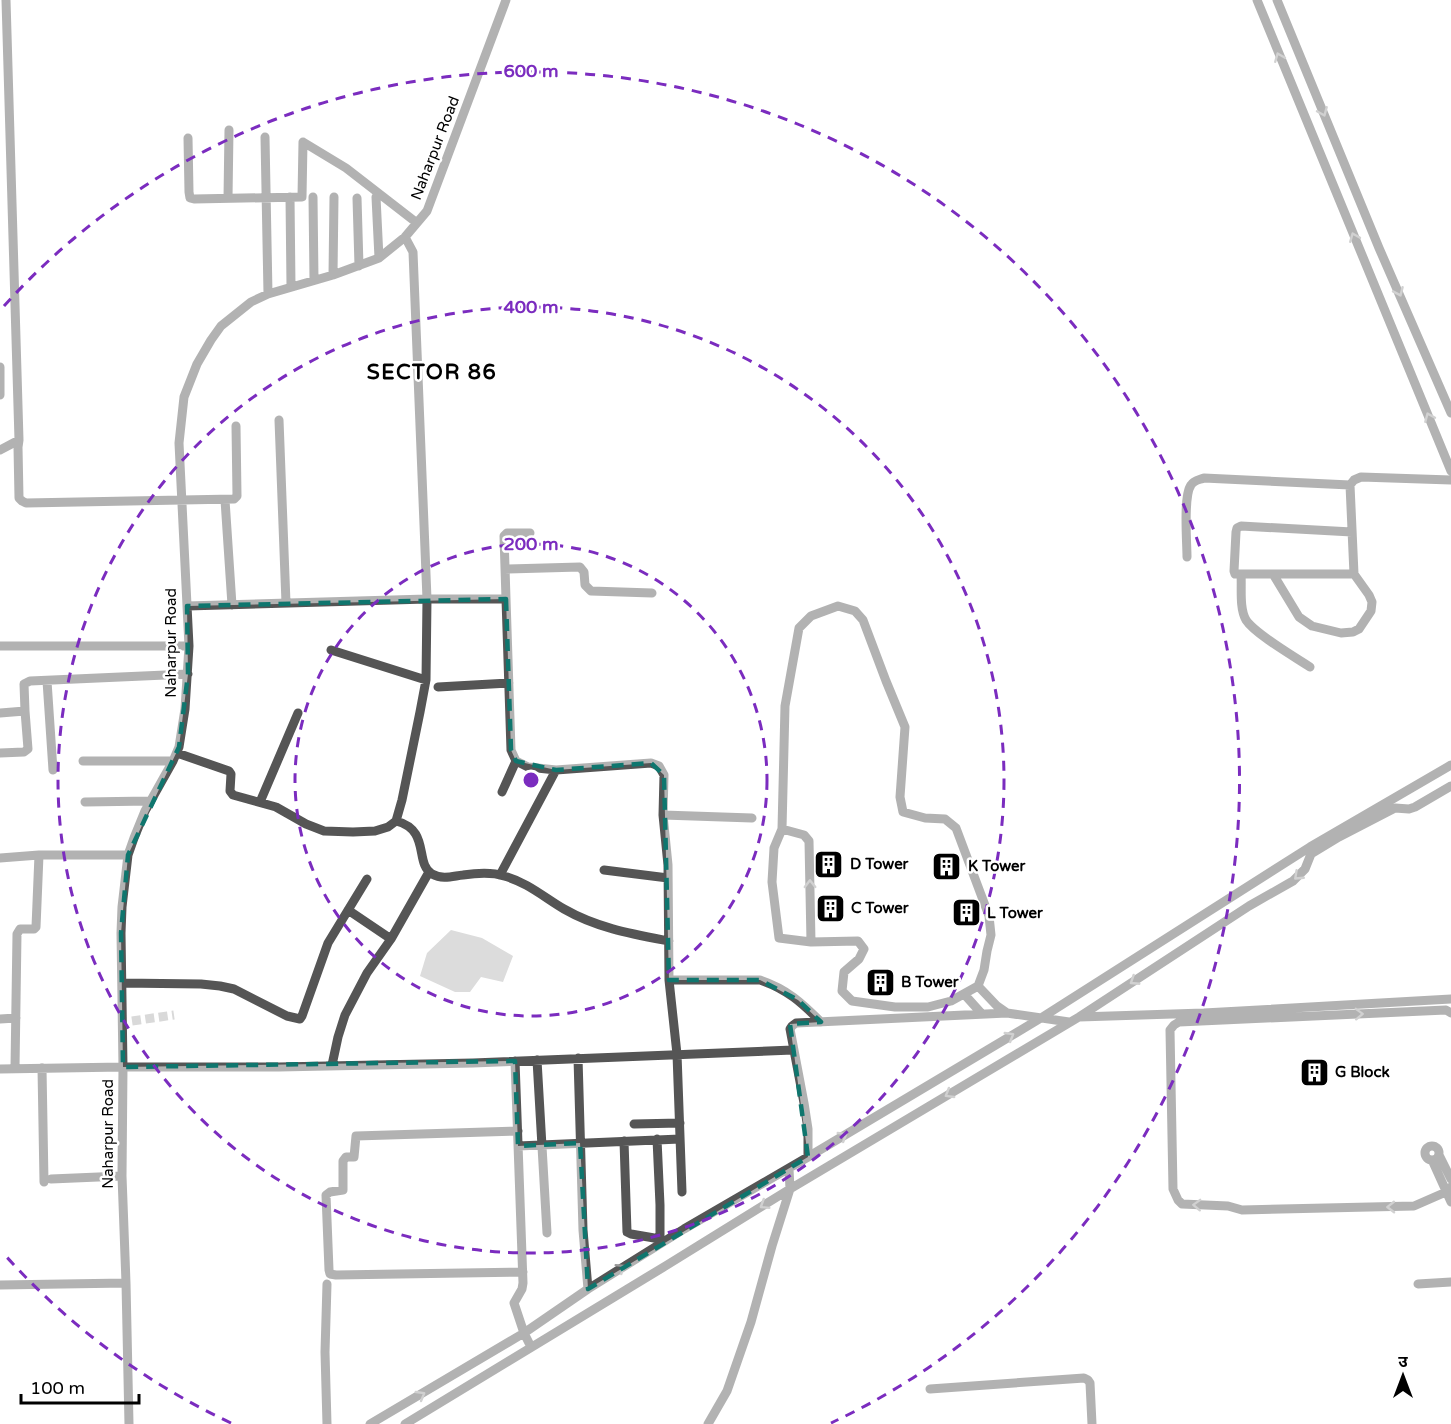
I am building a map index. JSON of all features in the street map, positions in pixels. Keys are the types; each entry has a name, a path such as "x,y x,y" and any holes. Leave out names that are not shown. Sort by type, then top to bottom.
{"street":[{"path":"6,0 19,440 18,494 21,501 26,503 234,500 237,496 236,426"},
{"name":"Naharpur Road","path":"129,1424 122,1176 123,1067 127,1021 122,983 122,907 128,855 150,801 175,757 183,728 189,646 179,442 184,397 197,364 211,340 221,326 234,315 251,302 268,294 333,275 379,258 405,237 427,211 506,0"},
{"path":"1257,0 1447,448 1451,471"},
{"path":"1277,0 1451,413"},
{"path":"228,198 229,130"},
{"path":"265,137 268,294"},
{"path":"188,138 190,198 302,197 303,142 346,168 417,223"},
{"path":"0,147 11,147"},
{"path":"290,197 291,286"},
{"path":"313,197 314,280"},
{"path":"333,275 334,197"},
{"path":"376,197 379,258"},
{"path":"357,198 359,266"},
{"path":"83,761 175,757 226,768 231,774 231,793 284,811 324,831 375,831 388,827 396,821 426,680 427,599 413,252 405,237"},
{"path":"0,367 0,395"},
{"path":"279,420 286,603"},
{"path":"0,449 19,440"},
{"path":"1274,574 1299,617 1312,626 1341,633 1353,633 1359,629 1371,611 1372,602 1354,574 1350,485 1361,477 1451,480"},
{"path":"1187,557 1187,497 1190,486 1196,480 1204,478 1350,485"},
{"path":"225,500 232,605"},
{"path":"1352,532 1241,526 1236,532 1234,572 1241,574 1354,574"},
{"path":"530,533 507,533 504,536 511,750 516,761 528,767 556,770 651,763 659,766 664,775 663,815 668,878 669,980 677,1054 682,1192"},
{"path":"505,569 580,567 584,572 585,585 591,591 652,593"},
{"path":"1241,574 1243,610 1246,620 1257,631 1310,667"},
{"path":"187,606 507,599"},
{"path":"838,606 855,611 863,620 905,727 900,797 903,812 925,818 945,819 956,828 989,916 991,935 984,970 978,986 951,1001 928,1007 896,1007 852,1001 842,991 844,972 859,959 864,949 858,941 810,942 779,938 772,882 774,848 782,829 785,706 799,628 811,616 838,606"},
{"path":"0,646 189,646"},
{"path":"332,650 426,680"},
{"path":"0,753 24,752 28,749 24,684 30,681 188,674"},
{"path":"47,681 52,770"},
{"path":"438,687 509,683"},
{"path":"0,713 25,711"},
{"path":"260,802 298,713"},
{"path":"502,792 516,761"},
{"path":"370,1424 524,1333 660,1242 789,1169 1041,1018 1310,847 1451,765"},
{"path":"500,875 556,770"},
{"path":"405,1424 790,1189 1079,1017 1249,906 1293,881 1305,869 1311,854 1395,808 1415,807 1451,787"},
{"path":"85,802 150,801"},
{"path":"663,815 752,818"},
{"path":"396,821 404,823 417,836 426,866 434,876 443,878 482,873 500,875 529,887 586,920 623,932 669,941"},
{"path":"782,829 804,835 809,841 810,942"},
{"path":"0,858 39,855 128,855"},
{"path":"15,1068 17,934 20,929 36,927 39,855"},
{"path":"604,870 668,878"},
{"path":"332,1065 345,1015 367,973 391,939 429,872"},
{"path":"122,983 220,986 234,989 300,1019 326,948 367,879"},
{"path":"348,910 391,939"},
{"path":"669,980 760,980 798,1000 821,1022"},
{"path":"978,986 1007,1013"},
{"path":"964,994 982,1014"},
{"path":"1079,1017 1204,1013 1451,999"},
{"path":"1449,1190 1414,1206 1242,1210 1227,1206 1182,1204 1173,1189 1170,1030 1179,1022 1446,1010 1451,1013"},
{"path":"808,1157 808,1129 790,1029 796,1023 1007,1013 1069,1022"},
{"path":"0,1019 16,1018"},
{"path":"0,1069 461,1063 793,1050"},
{"path":"578,1058 583,1230 588,1289"},
{"path":"537,1060 547,1233"},
{"path":"515,1061 523,1286 514,1303 531,1347"},
{"path":"42,1068 47,1180 122,1176"},
{"path":"634,1124 681,1123"},
{"path":"518,1131 356,1136 354,1157 343,1161 343,1190 326,1195 330,1274 523,1272"},
{"path":"518,1146 680,1138"},
{"path":"657,1139 660,1242"},
{"path":"624,1141 627,1232 660,1242"},
{"path":"1451,1179 1435,1158 1449,1190 1451,1202"},
{"path":"708,1424 727,1391 751,1322 790,1189 789,1169"},
{"path":"0,1285 126,1282"},
{"path":"1418,1284 1451,1282"},
{"path":"327,1284 325,1352 327,1424"},
{"path":"930,1389 1084,1378 1090,1383 1092,1424"}],"highlighted area":[{"path":"506,599 511,750 516,761 556,770 651,763 664,775 669,980 760,980 798,1000 821,1022 790,1024 808,1157 588,1289 580,1143 518,1146 515,1061 123,1067 121,933 128,855 179,747 188,674 187,606"}],"shaded area":[{"path":"451,930 482,938 513,956 503,982 481,977 470,992 455,992 420,976 427,953"}],"tunnel":[{"path":"132,1021 174,1015"}],"place":[{"name":"D Tower","path":"829,864"},
{"name":"K Tower","path":"947,866"},
{"name":"C Tower","path":"830,908"},
{"name":"L Tower","path":"966,913"},
{"name":"B Tower","path":"880,982"},
{"name":"G Block","path":"1314,1072"}],"district":[{"name":"SECTOR 86","path":"432,372"}]}
